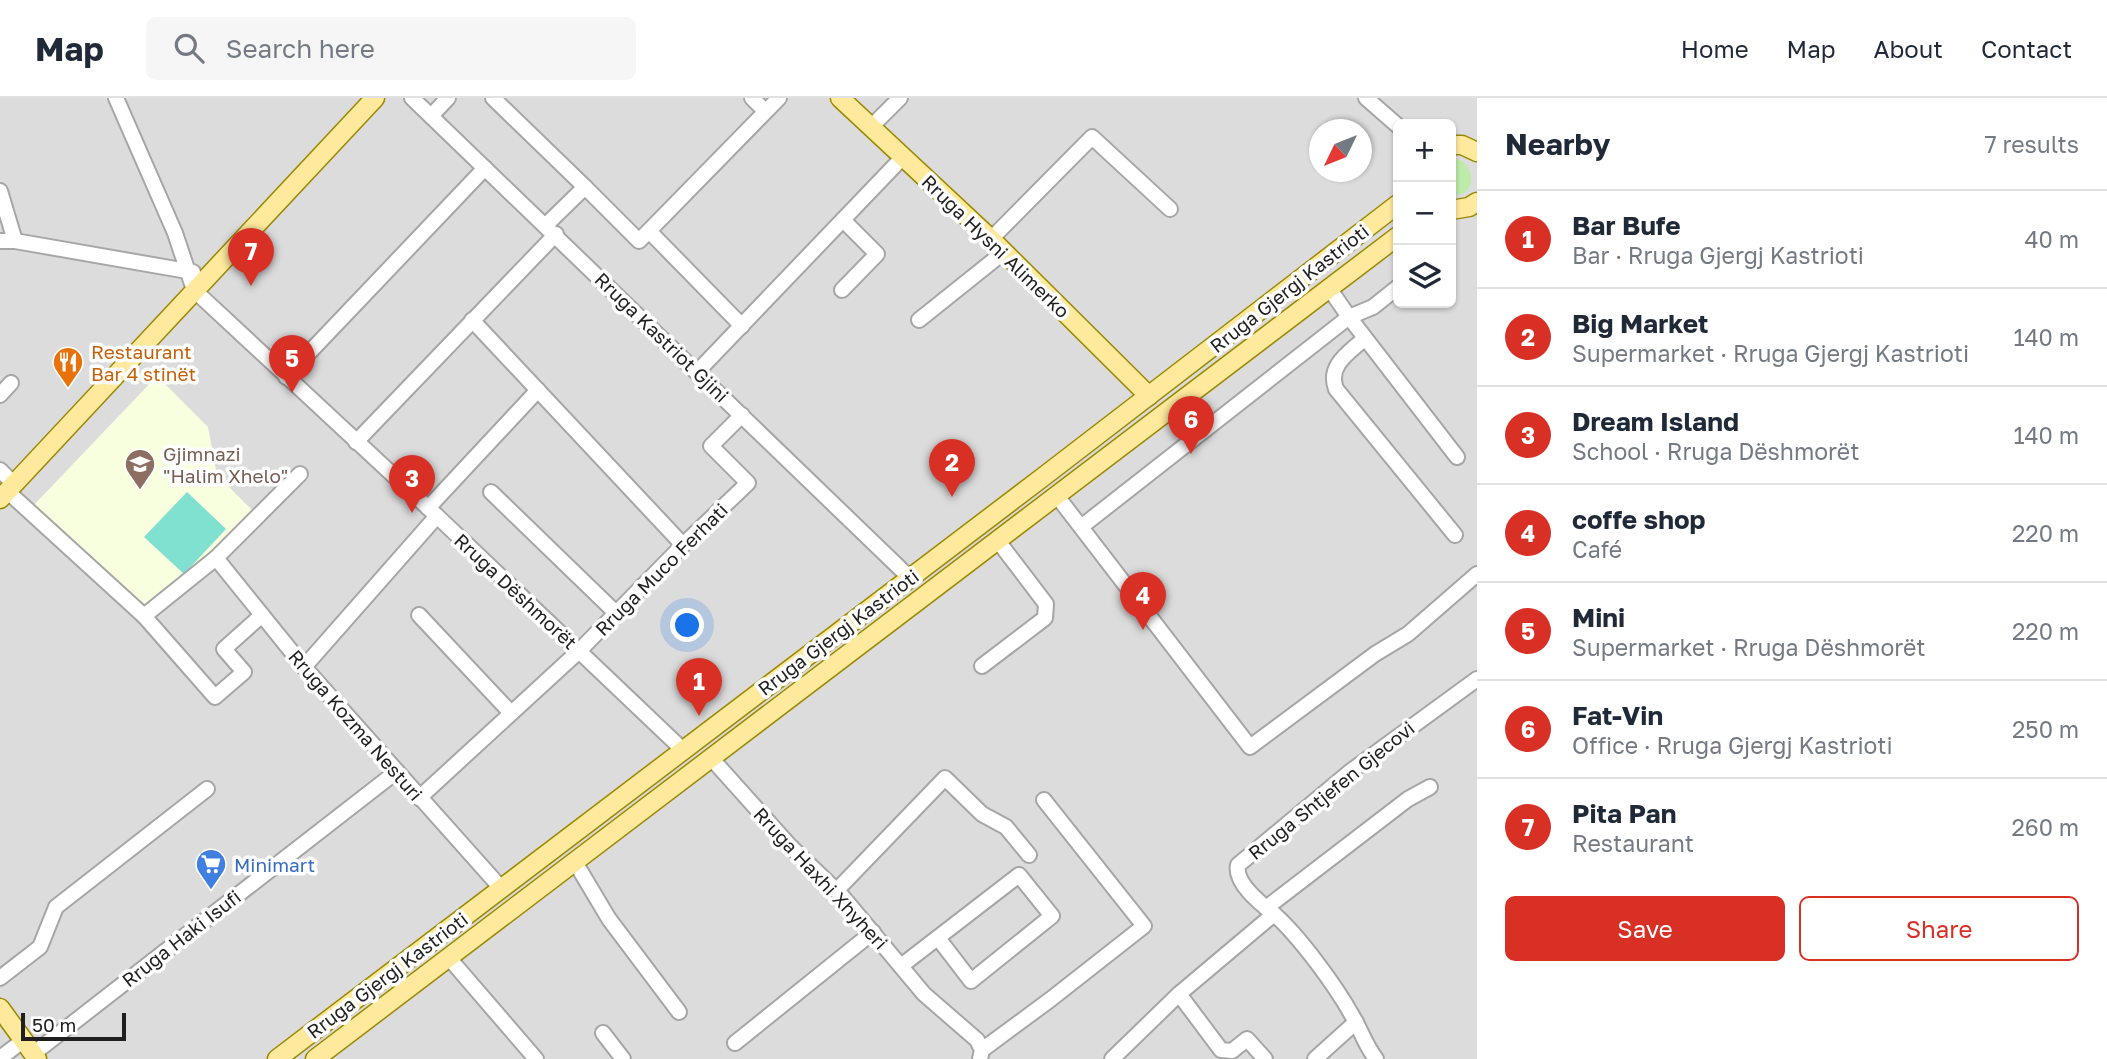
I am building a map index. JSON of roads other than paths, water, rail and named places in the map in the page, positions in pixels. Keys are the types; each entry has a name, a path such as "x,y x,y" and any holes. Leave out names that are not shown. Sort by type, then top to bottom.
{"main road":[{"path":"7,491 374,98"},
{"name":"Rruga Hysni Alimerko","path":"840,98 998,245 1150,396"},
{"path":"1456,212 1469,208 1477,202"},
{"name":"Rruga Gjergj Kastrioti","path":"277,1059 1150,396 1393,208"},
{"name":"Rruga Gjergj Kastrioti","path":"319,1058 1393,240"},
{"path":"0,1008 31,1051"}],"street":[{"path":"116,98 175,233 194,290"},
{"name":"Rruga Kastriot Gjini","path":"412,98 910,578"},
{"path":"431,116 448,98"},
{"path":"493,98 639,241 779,98"},
{"path":"752,98 765,111"},
{"path":"872,127 900,98"},
{"path":"1366,98 1393,122"},
{"path":"919,320 998,245 1092,137 1170,209"},
{"path":"698,372 903,157"},
{"path":"286,377 485,167"},
{"path":"356,442 472,320 585,187"},
{"path":"0,191 7,241 208,275"},
{"path":"842,290 877,254 843,220"},
{"path":"649,231 742,326"},
{"path":"1329,288 1457,457"},
{"name":"Rruga Dëshmorët","path":"194,290 683,750"},
{"path":"1081,527 1349,317 1373,307 1393,292"},
{"path":"472,320 682,545"},
{"path":"1365,338 1338,363 1333,372 1336,389 1455,535"},
{"path":"0,395 11,383"},
{"path":"303,667 538,390"},
{"name":"Rruga Muco Ferhati","path":"419,798 579,651 682,545 748,483 711,446 742,415"},
{"path":"0,470 7,491 144,616 215,697 244,672 224,649 262,615"},
{"path":"144,616 216,558 300,474"},
{"path":"491,492 616,613"},
{"path":"1057,496 1250,747 1344,676 1408,634 1477,574"},
{"path":"982,666 1045,618 1046,604 998,541"},
{"name":"Rruga Kozma Nesturi","path":"216,558 303,667 501,888"},
{"path":"419,615 511,713"},
{"name":"Rruga Shtjefen Gjecovi","path":"1270,911 1239,878 1238,865 1351,771 1477,679"},
{"name":"Rruga Haxhi Xhyheri","path":"712,759 789,845 837,890 924,994 977,1040 981,1054"},
{"name":"Rruga Haki Isufi","path":"0,1058 31,1051 396,772"},
{"path":"837,890 945,778 982,814 1006,827 1029,855"},
{"path":"1121,1056 1179,994 1270,911 1397,807 1430,787"},
{"path":"0,978 40,947 56,906 208,789"},
{"path":"981,1054 1144,926 1044,800"},
{"path":"575,862 609,919 680,1012"},
{"path":"901,966 937,938 1019,876 1052,916 971,981 937,938"},
{"path":"1270,911 1320,969 1356,1022 1363,1041 1376,1059"},
{"path":"735,1043 873,932"},
{"path":"449,958 536,1059"},
{"path":"1179,994 1221,1050 1232,1051 1247,1039 1265,1059"},
{"path":"1315,1059 1356,1022"},
{"path":"603,1032 623,1059"}],"place":[{"name":"Pita Pan","path":"251,286"},
{"name":"Restaurant Bar 4 stinët","path":"68,389"},
{"name":"Mini","path":"292,393"},
{"name":"Fat-Vin","path":"1191,454"},
{"name":"Gjimnazi \"Halim Xhelo\"","path":"140,491"},
{"name":"Big Market","path":"952,497"},
{"name":"Dream Island","path":"412,513"},
{"name":"coffe shop","path":"1143,630"},
{"name":"Bar Bufe","path":"699,716"},
{"name":"Minimart","path":"211,891"}]}
